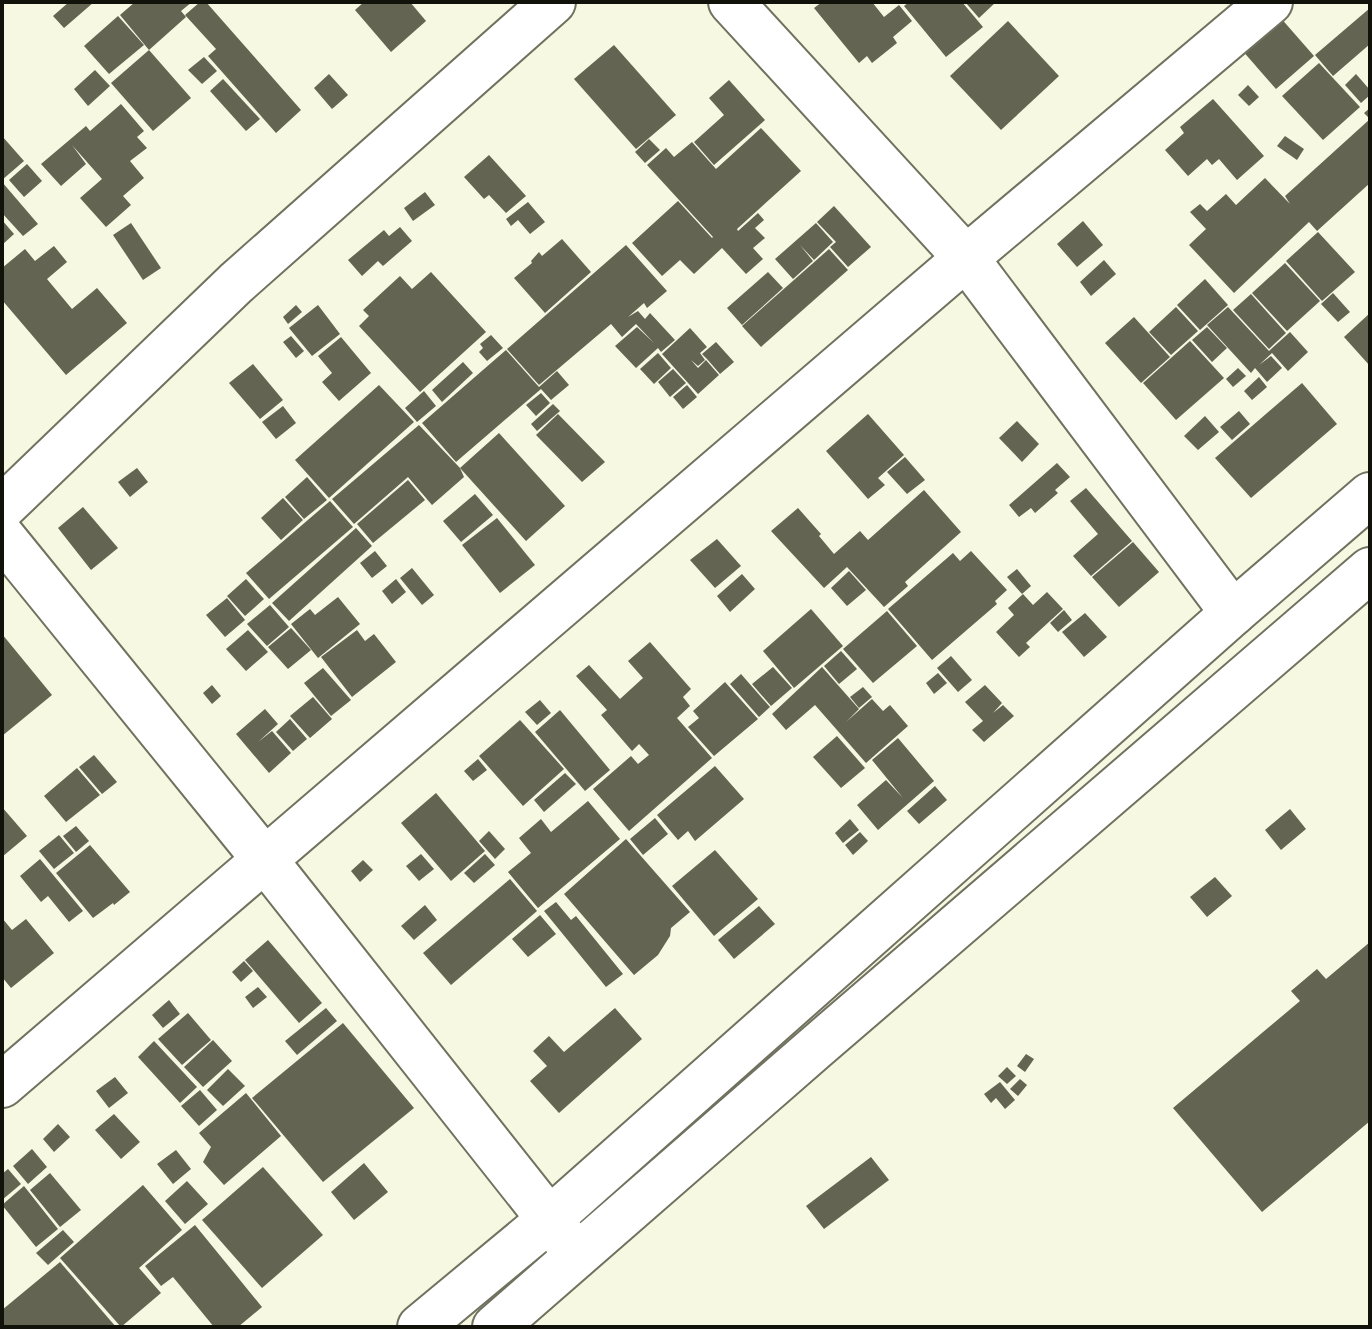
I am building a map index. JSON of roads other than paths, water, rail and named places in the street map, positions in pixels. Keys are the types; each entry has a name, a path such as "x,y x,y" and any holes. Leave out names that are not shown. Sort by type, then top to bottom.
{"street":[{"path":"2,508 236,283 553,2"},
{"path":"731,2 966,258 1233,613"},
{"path":"2,1085 966,258 1270,2"},
{"path":"420,1327 550,1219 1370,495"},
{"path":"2,536 265,860 577,1255"},
{"path":"495,1327 1370,570"}]}
